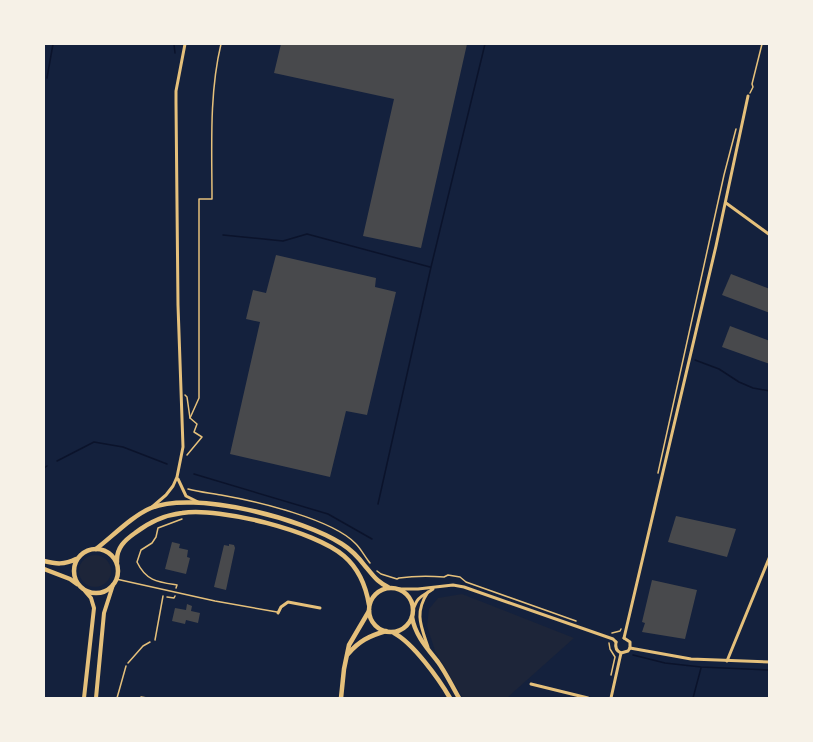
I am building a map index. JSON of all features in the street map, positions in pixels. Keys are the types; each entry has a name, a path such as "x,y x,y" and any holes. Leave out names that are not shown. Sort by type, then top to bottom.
{"main road":[{"path":"96,549 130,521 152,507 174,502 236,507 265,513 325,534 344,545 366,566 378,583 405,592 413,610 414,626 459,699"},
{"path":"44,569 63,576 85,591 100,593 113,585 116,579 118,550 124,542 145,526 159,519 181,513 221,513 258,520 293,531 318,540 346,557 360,574 368,594 369,611 378,628 393,632 402,630 412,617"},
{"path":"44,561 68,563 76,560 85,551 96,549 108,552 117,562"},
{"path":"76,560 73,573 77,584"},
{"path":"369,604 377,591 388,587"},
{"path":"340,699 347,655 354,636 369,611"},
{"path":"347,655 355,645 370,635 386,631"},
{"path":"393,632 411,646 450,699"}],"street":[{"path":"152,507 173,486 183,447 180,386 176,91 185,44"},
{"path":"624,638 726,203 748,96"},
{"path":"726,203 770,236"},
{"path":"178,473 180,486 186,496 200,503"},
{"path":"727,661 770,556"},
{"path":"96,699 104,613 113,585"},
{"path":"413,610 420,596 440,586 453,585 613,639 616,642"},
{"path":"398,589 435,588"},
{"path":"84,699 94,608 91,598 85,591"},
{"path":"428,592 419,617 429,651"},
{"path":"278,613 281,607 288,602 320,608"},
{"path":"616,642 624,638"},
{"path":"624,638 630,642 630,648"},
{"path":"616,642 615,647 621,653"},
{"path":"621,653 630,648 691,659 770,663"},
{"path":"611,699 621,653"},
{"path":"531,684 588,699"}],"lane":[{"path":"116,579 278,613"},
{"path":"155,640 163,596"},
{"path":"117,698 126,666"},
{"path":"141,697 147,699"}],"path":[{"path":"190,418 200,398 199,199 212,199 213,107 221,44"},
{"path":"748,96 753,87 762,44"},
{"path":"658,468 727,164"},
{"path":"180,386 188,397 190,418 197,424 194,432 202,437 186,457"},
{"path":"177,585 149,579 140,570 137,562 141,550 152,543 156,537 158,528 182,520"},
{"path":"376,570 397,579 413,576 460,577 466,582 579,622"},
{"path":"163,596 174,598"},
{"path":"612,633 622,628"},
{"path":"126,666 143,646 155,640"},
{"path":"608,645 615,657 610,677"}],"shaded area":[{"path":"95,555 106,560 111,571 106,582 95,587 84,582 79,571 84,560"},
{"path":"462,594 574,638 507,698 463,698 435,651 427,626 429,609 438,598"}],"building":[{"path":"281,44 467,44 421,248 363,236 394,99 274,73"},
{"path":"276,255 376,278 375,287 396,292 367,415 346,411 330,477 230,454 260,322 246,319 253,290 266,293"},
{"path":"731,274 770,289 770,313 722,295"},
{"path":"730,326 770,341 770,364 722,347"},
{"path":"676,516 736,529 727,557 668,542"},
{"path":"172,542 180,544 179,548 188,550 187,557 190,558 186,574 165,569"},
{"path":"229,544 234,545 235,548 226,590 214,587 224,545 229,546"},
{"path":"652,580 697,590 685,639 642,632 645,623 642,622"},
{"path":"187,604 192,606 191,611 200,613 198,623 186,620 185,624 172,621 175,608 186,610"}],"waterway":[{"path":"47,78 53,44"},
{"path":"174,44 175,53"},
{"path":"378,504 431,267 485,44"},
{"path":"223,235 283,241 307,234 430,267"},
{"path":"695,360 719,369 753,388 770,391"},
{"path":"57,461 94,442 123,447 167,464"},
{"path":"194,474 328,514 372,539"},
{"path":"633,655 665,663 701,667 770,670"},
{"path":"693,698 701,668"}]}
